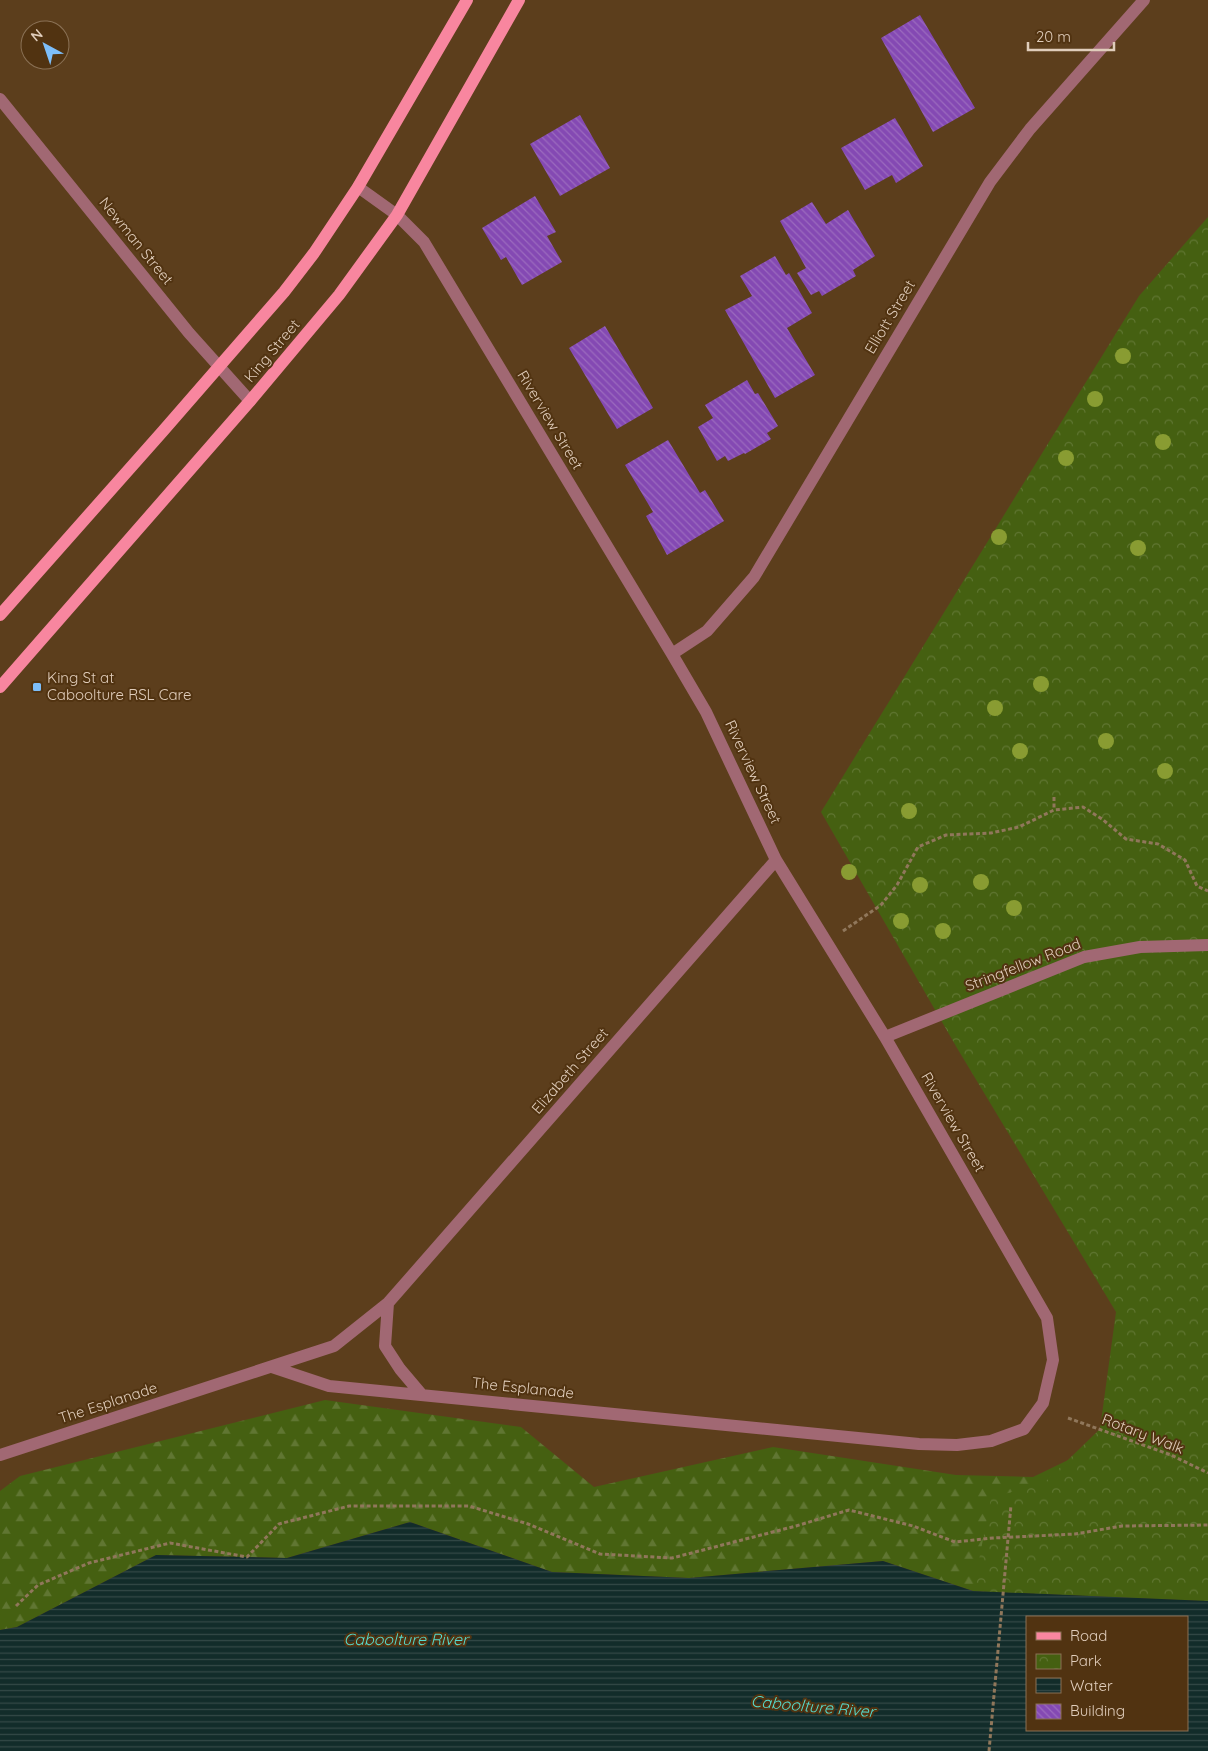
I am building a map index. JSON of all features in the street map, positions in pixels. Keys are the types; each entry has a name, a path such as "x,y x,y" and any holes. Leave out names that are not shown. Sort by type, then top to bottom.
{"main road":[{"name":"King Street","path":"0,615 284,292 314,253 358,187 467,0"},
{"name":"King Street","path":"0,687 250,401 339,295 397,214 520,0"}],"street":[{"name":"Elliott Street","path":"672,654 708,631 754,577 990,182 1030,129 1144,0"},
{"name":"Newman Street","path":"0,99 189,332 250,401"},
{"name":"Riverview Street","path":"358,187 397,214 424,242 706,712 776,860 884,1036 1047,1318 1053,1360 1043,1403"},
{"name":"Elizabeth Street","path":"272,1367 334,1346 388,1303 776,860"},
{"name":"Stringfellow Road","path":"884,1036 1084,957 1140,947 1208,945"},
{"path":"388,1303 385,1346 400,1369 422,1395"},
{"name":"The Esplanade","path":"0,1455 272,1367 329,1386 909,1443 957,1445 991,1441 1024,1429 1043,1403"}],"path":[{"path":"1054,797 1054,810"},
{"path":"827,943 881,905 897,885 918,848 946,835 991,833 1019,827 1054,810 1083,807 1102,819 1126,839 1158,844 1185,860 1196,886 1208,890"},
{"name":"Rotary Walk","path":"1068,1418 1171,1455 1208,1472"},
{"path":"989,1751 1011,1504"},
{"path":"16,1606 38,1585 89,1563 170,1543 247,1557 279,1524 350,1506 469,1506 528,1524 600,1554 672,1558 849,1510 912,1526 955,1542 1075,1534 1122,1526 1208,1525"}],"green space":[{"path":"1208,217 1208,1601 973,1591 991,1498 1045,1482 1100,1429 1116,1312 957,1048 821,812 1139,296"},
{"path":"325,1400 521,1427 594,1487 773,1447 956,1475 1033,1477 1095,1447 1208,1601 973,1591 883,1561 689,1578 552,1572 410,1522 287,1558 156,1555 17,1627 0,1630 0,1491 20,1476"}],"water":[{"name":"Caboolture River","path":"410,1522 552,1572 689,1578 883,1561 973,1591 1208,1601 1208,1751 0,1751 0,1630 17,1627 156,1555 287,1558"}],"building":[{"path":"920,15 975,108 933,132 881,38"},
{"path":"580,115 610,168 560,196 530,144"},
{"path":"895,118 923,166 896,183 892,175 865,190 841,148"},
{"path":"535,196 556,232 547,236 562,262 522,285 506,257 501,260 482,228"},
{"path":"812,202 826,224 848,210 875,256 853,270 856,276 822,296 819,291 811,295 797,273 806,268 780,221"},
{"path":"775,256 786,275 789,273 812,313 787,328 815,375 775,398 725,310 752,296 740,276"},
{"path":"605,326 653,408 617,429 569,348"},
{"path":"747,380 755,394 758,393 778,426 767,433 771,439 745,454 728,461 725,456 717,461 698,427 713,418 705,405"},
{"path":"668,440 700,493 705,490 724,521 667,555 646,516 653,512 625,465"}],"place":[{"name":"King St at Caboolture RSL Care","path":"37,687"}]}
